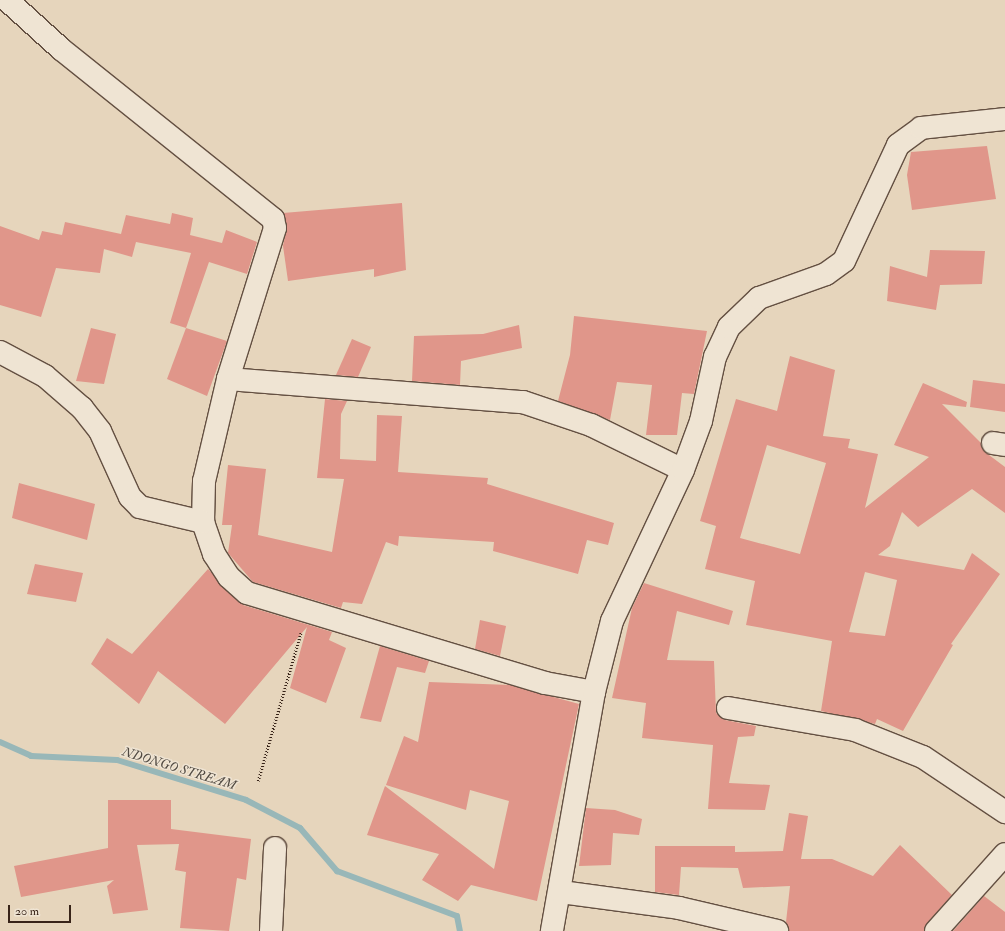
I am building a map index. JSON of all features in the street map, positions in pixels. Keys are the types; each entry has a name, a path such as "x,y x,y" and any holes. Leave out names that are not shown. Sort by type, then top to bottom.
{"street":[{"path":"6,0 61,49 273,219 275,228 228,379 204,481 203,522 214,554 229,577 247,593 545,683 594,692"},
{"path":"552,931 561,892 594,692 612,621 683,470 701,421 715,357 729,328 759,298 826,274 844,261 898,145 921,128 1005,119"},
{"path":"0,352 45,376 82,408 100,431 130,497 140,507 203,522"},
{"path":"228,379 523,402 591,425 683,470"},
{"path":"728,708 855,730 923,756 1005,812"},
{"path":"271,931 275,848"},
{"path":"936,931 1005,854"},
{"path":"561,892 686,910 778,931"}],"path":[{"path":"258,781 307,610"}],"building":[{"path":"987,146 996,199 912,210 907,175 911,152"},
{"path":"402,203 406,270 374,277 374,269 288,281 283,246 287,226 283,213"},
{"path":"172,213 193,218 190,235 222,243 226,230 257,242 247,274 209,262 186,328 170,323 191,253 136,242 132,257 104,249 100,273 56,268 41,317 0,305 0,226 39,240 42,231 62,235 65,222 121,234 126,215 170,224"},
{"path":"930,250 985,251 982,284 940,285 936,310 887,301 890,266 927,277"},
{"path":"574,316 707,331 694,394 682,393 677,435 646,435 652,385 617,382 610,420 558,401 570,355"},
{"path":"519,325 522,348 461,361 460,385 412,381 414,336 483,334"},
{"path":"91,328 116,334 104,384 76,381"},
{"path":"186,328 227,341 207,396 167,379"},
{"path":"352,339 371,347 358,377 336,375"},
{"path":"790,356 835,370 823,436 850,439 848,448 878,454 865,508 929,457 894,445 923,383 967,402 966,407 942,404 981,443 985,452 1005,467 1005,513 972,489 918,527 902,512 890,546 878,555 964,570 972,553 1000,574 951,644 953,645 903,731 877,719 875,724 821,711 832,641 746,625 755,581 705,569 716,526 700,521 736,399 777,411","holes":["767,445 826,463 800,554 740,538","865,572 897,580 885,636 849,632"]},
{"path":"973,380 1005,384 1005,412 970,407"},
{"path":"325,399 347,401 341,414 340,459 376,461 377,415 402,416 398,472 488,478 487,484 614,523 608,545 587,540 578,574 493,551 494,542 399,536 398,546 386,542 362,604 343,602 341,608 253,582 228,553 232,525 222,525 228,465 266,469 258,535 332,552 344,479 317,478"},
{"path":"19,483 95,504 87,540 12,518"},
{"path":"35,564 83,573 76,602 27,594"},
{"path":"208,569 243,605 332,632 329,640 346,648 326,703 290,688 307,627 225,724 158,671 139,704 91,664 107,638 132,654"},
{"path":"644,583 733,611 729,625 677,611 667,660 714,661 716,713 725,720 756,726 754,736 738,737 729,783 770,785 765,810 708,809 713,745 642,738 646,703 612,698 632,608"},
{"path":"480,620 506,626 500,656 475,649"},
{"path":"380,646 429,661 425,673 397,667 381,722 360,718"},
{"path":"429,682 510,685 579,704 537,901 471,885 458,901 422,880 439,854 367,835 385,786 494,869 509,801 470,790 466,810 386,785 404,736 418,742"},
{"path":"108,800 171,800 171,829 251,839 246,880 237,878 229,931 180,928 186,872 175,870 179,844 137,845 148,910 113,914 107,886 114,880 21,897 14,866 108,848"},
{"path":"586,808 615,810 642,819 639,835 613,833 611,865 579,866"},
{"path":"789,813 808,816 801,859 832,859 873,876 900,845 952,895 927,923 924,931 789,931 786,922 790,886 743,888 738,868 681,867 679,895 655,892 655,846 735,846 735,852 783,851"},
{"path":"984,896 1005,912 1005,931 953,931"}],"waterway":[{"name":"NDONGO STREAM","path":"0,742 31,756 117,760 246,800 300,828 337,871 457,916 460,931"}]}
